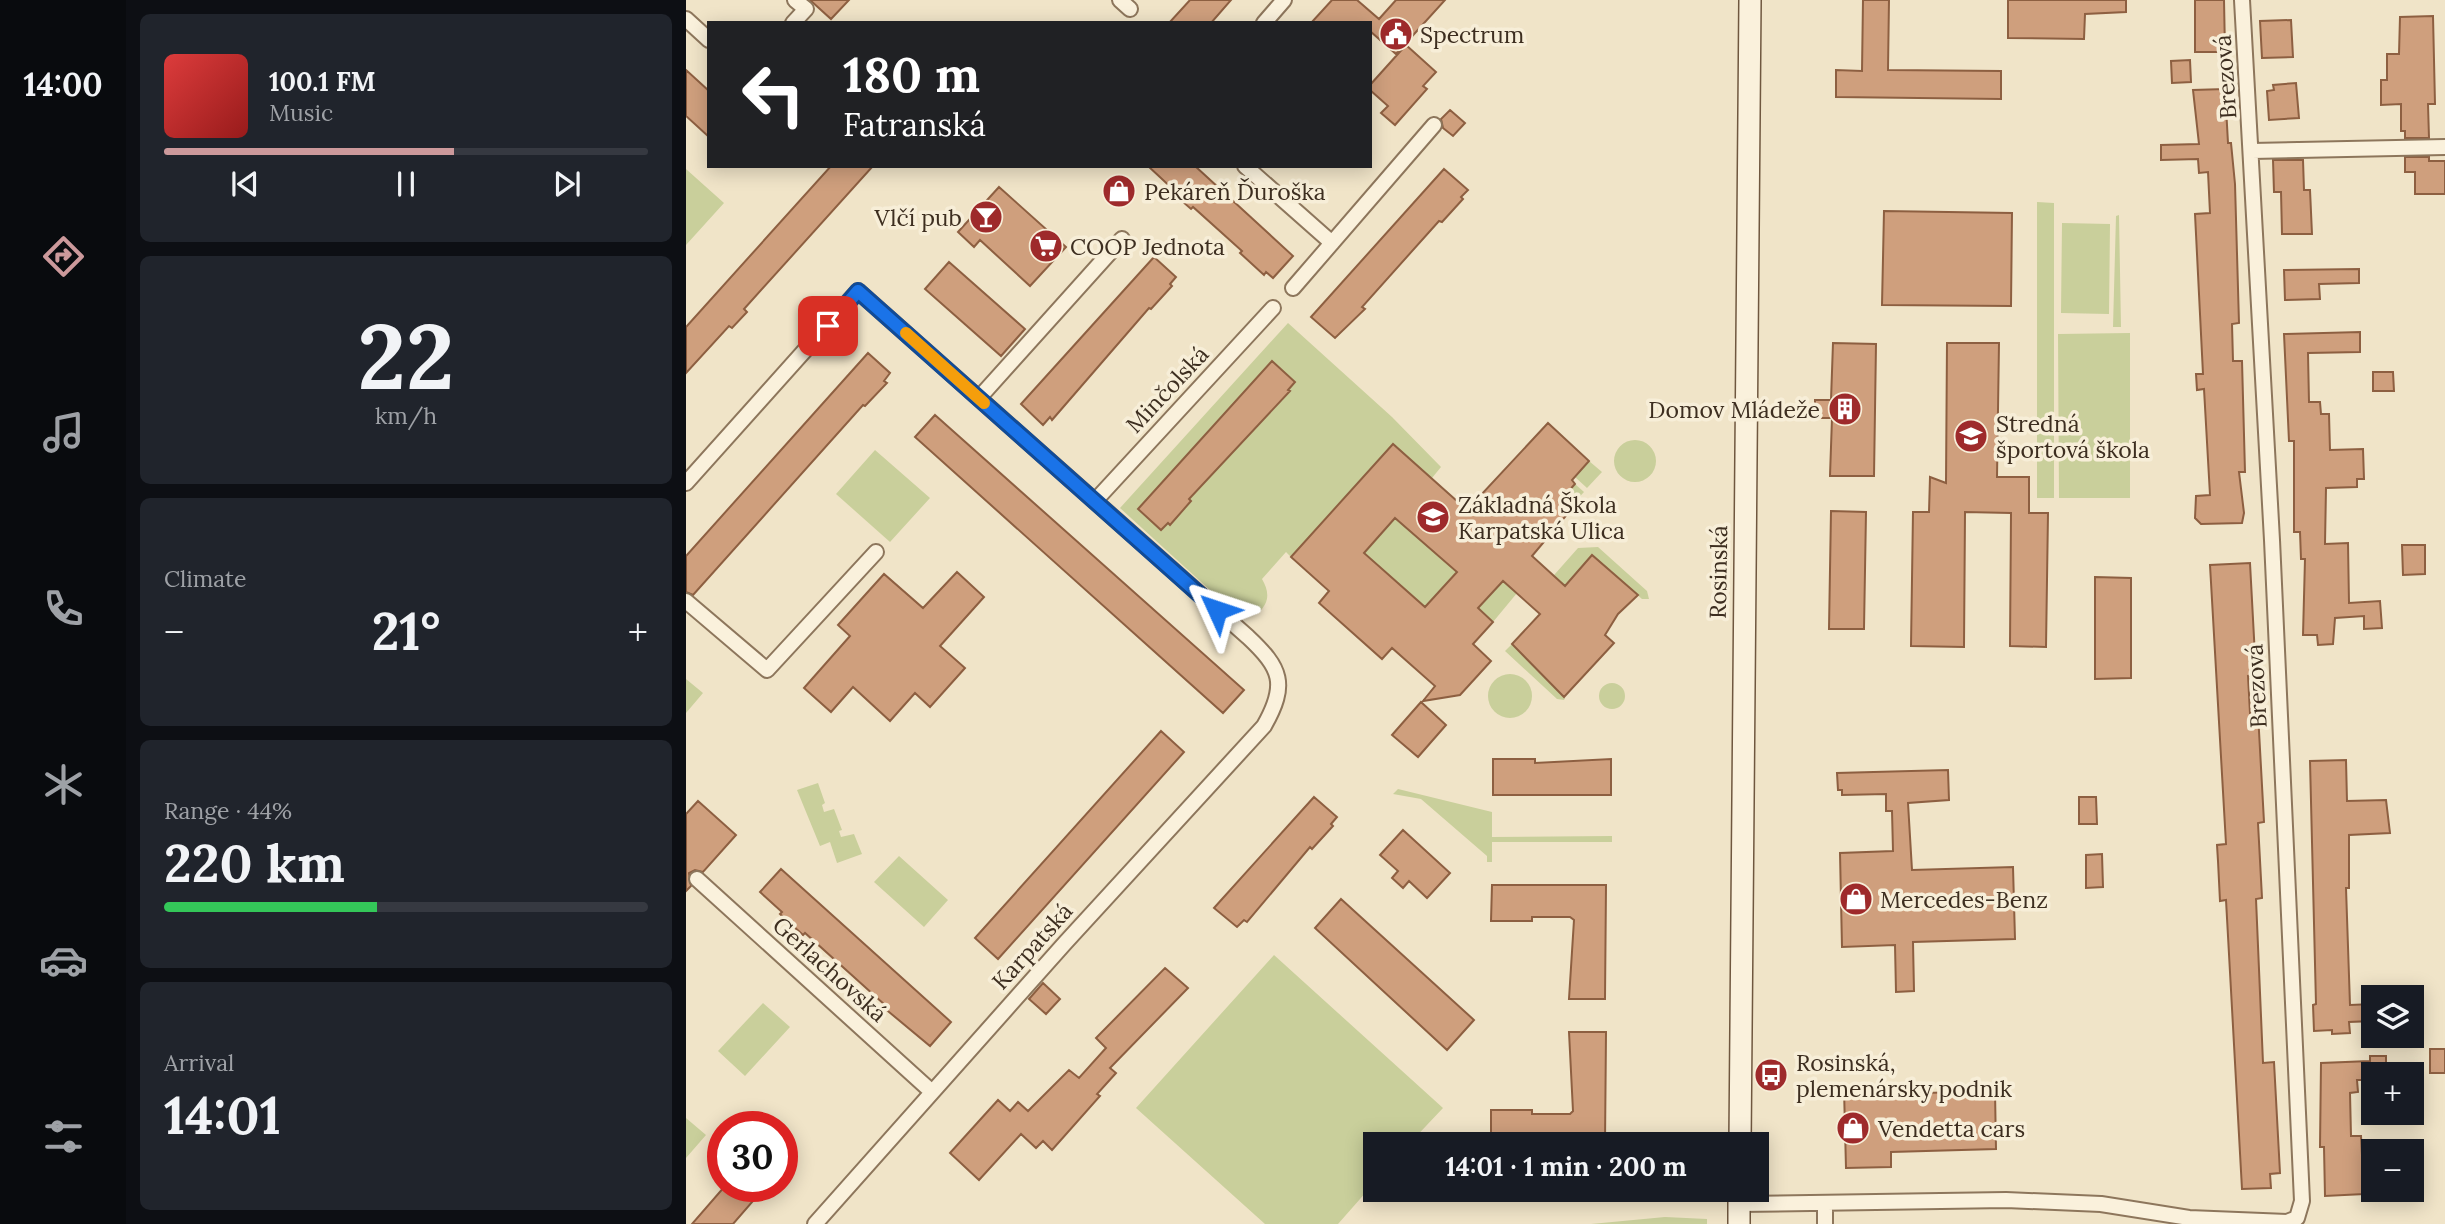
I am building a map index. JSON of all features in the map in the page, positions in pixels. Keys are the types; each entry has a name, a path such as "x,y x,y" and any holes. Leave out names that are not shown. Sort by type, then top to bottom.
{"street":[{"path":"795,0 806,9 795,21"},
{"path":"1266,21 1284,0"},
{"name":"Rosinská","path":"1740,1132 1750,0"},
{"name":"Brezová","path":"1825,1203 2006,1200 2101,1204 2199,1219 2287,1222 2297,1218 2302,1201 2252,151 2242,0"},
{"path":"686,19 707,38"},
{"path":"1293,288 1434,125"},
{"path":"2252,151 2445,147"},
{"path":"1247,168 1332,243"},
{"path":"979,398 1122,239"},
{"path":"686,484 858,291 1095,501"},
{"name":"Minčolská","path":"1095,501 1273,308"},
{"name":"Karpatská","path":"815,1224 1264,726 1278,695 1276,669 1268,656 1095,501"},
{"path":"686,601 767,670 876,552"},
{"name":"Gerlachovská","path":"697,879 932,1092"},
{"path":"1739,1206 1825,1203 1825,1224"}],"green space":[{"path":"686,169 724,203 686,245"},
{"path":"2037,202 2054,203 2054,498 2037,498"},
{"path":"2119,215 2121,327 2113,327 2116,216"},
{"path":"2062,223 2110,224 2109,314 2061,313"},
{"path":"1288,323 1392,417 1441,467 1432,478 1393,444 1291,557 1286,552 1262,579 1267,600 1259,612 1246,615 1233,611 1120,508","holes":["1272,361 1290,392 1189,499 1191,501 1171,524 1168,523 1161,530 1138,509"]},
{"path":"2130,333 2130,498 2059,498 2058,334"},
{"path":"1635,440 1650,446 1656,461 1650,476 1635,482 1620,476 1614,461 1620,446"},
{"path":"875,450 930,498 890,542 836,494"},
{"path":"1589,461 1602,472 1587,488 1575,477"},
{"path":"1575,484 1584,492 1571,506 1558,495"},
{"path":"1395,518 1457,572 1425,607 1364,553"},
{"path":"1598,547 1647,591 1649,599 1642,599 1592,555 1558,593 1547,583 1578,548"},
{"path":"1509,575 1522,587 1493,622 1478,608"},
{"path":"1512,644 1553,682 1552,685 1564,700 1557,699 1505,651"},
{"path":"1510,674 1525,681 1532,696 1525,711 1510,718 1495,711 1488,696 1495,681"},
{"path":"686,679 703,693 686,713"},
{"path":"1612,683 1621,687 1625,696 1621,705 1612,709 1603,705 1599,696 1603,687"},
{"path":"818,783 825,803 822,805 824,812 834,809 842,830 839,831 841,837 854,834 862,854 837,863 830,842 820,846 797,790"},
{"path":"1398,789 1492,812 1492,837 1612,836 1612,842 1492,842 1492,862 1487,862 1487,856 1421,799 1393,794"},
{"path":"899,856 948,900 924,927 874,882"},
{"path":"1274,955 1443,1108 1420,1132 1363,1132 1363,1196 1338,1224 1265,1224 1136,1108"},
{"path":"763,1003 790,1027 745,1076 718,1051"},
{"path":"686,1118 706,1135 686,1158"},
{"path":"1665,1217 1707,1219 1707,1224 1591,1224"}],"building":[{"path":"810,0 849,0 831,19"},
{"path":"1190,0 1231,0 1213,21 1171,21"},
{"path":"1332,0 1357,0 1379,19 1396,0 1445,0 1396,54 1372,33 1372,21 1313,21"},
{"path":"1863,0 1889,0 1888,70 2001,71 2001,99 1836,97 1836,70 1862,71"},
{"path":"2008,0 2126,0 2126,12 2085,14 2084,39 2008,38"},
{"path":"2195,0 2224,0 2225,52 2195,52"},
{"path":"2433,16 2435,104 2428,104 2429,138 2405,138 2405,131 2401,131 2401,104 2381,105 2381,80 2387,80 2387,54 2399,54 2400,17"},
{"path":"2291,20 2293,57 2262,58 2260,21"},
{"path":"1406,45 1436,72 1423,86 1427,89 1395,125 1381,113 1388,106 1372,92 1372,83"},
{"path":"2190,60 2191,82 2172,83 2171,61"},
{"path":"686,70 707,89 707,135 686,116"},
{"path":"2296,83 2299,118 2269,120 2267,91 2274,90 2273,85"},
{"path":"2225,89 2228,143 2231,143 2235,184 2239,323 2232,324 2233,361 2242,361 2245,472 2239,472 2244,513 2242,523 2201,524 2195,518 2196,496 2210,495 2204,389 2197,390 2196,374 2203,374 2195,214 2210,213 2208,172 2199,173 2198,159 2161,160 2161,145 2199,144 2193,90"},
{"path":"1450,110 1465,123 1453,136 1443,128 1441,119"},
{"path":"2405,157 2429,157 2429,161 2445,161 2445,194 2415,194 2415,172 2405,172"},
{"path":"2273,160 2303,160 2304,190 2310,190 2312,234 2282,234 2281,192 2274,192"},
{"path":"829,168 871,168 744,309 747,312 732,328 729,326 686,373 686,327"},
{"path":"1150,168 1197,168 1293,256 1273,278 1266,272 1264,275 1240,253 1242,251 1193,207 1191,209 1174,194 1176,192"},
{"path":"1444,169 1468,190 1461,197 1463,199 1442,222 1439,221 1362,307 1365,309 1335,338 1311,317"},
{"path":"999,187 1066,247 1030,286 980,240 974,247 958,232"},
{"path":"1884,211 2012,213 2011,306 1882,305"},
{"path":"1154,257 1176,277 1170,284 1172,286 1151,309 1149,308 1052,420 1050,417 1043,425 1021,404"},
{"path":"949,262 1025,329 1001,356 925,289"},
{"path":"2359,269 2359,283 2319,284 2320,299 2285,300 2284,270"},
{"path":"2360,332 2360,352 2308,353 2309,402 2320,402 2321,414 2329,414 2330,450 2363,449 2364,479 2357,479 2357,487 2326,488 2325,544 2348,543 2349,603 2380,601 2382,628 2364,629 2364,616 2335,618 2333,644 2318,645 2317,635 2303,635 2305,559 2301,559 2300,532 2294,532 2294,441 2289,441 2284,334"},
{"name":"Domov Mládeže","path":"1833,343 1876,344 1874,476 1830,476 1832,418 1815,418 1815,400 1831,400"},
{"path":"1947,343 1999,343 1997,477 2029,477 2029,513 2048,513 2046,647 2010,646 2011,513 1965,512 1964,647 1911,646 1913,512 1929,512 1930,477 1946,483"},
{"path":"868,353 890,373 884,381 887,383 863,405 693,595 686,592 686,556"},
{"path":"1272,361 1295,382 1288,390 1290,391 1189,499 1191,501 1170,525 1168,523 1161,530 1138,509"},
{"path":"2373,372 2393,372 2394,391 2373,391"},
{"path":"935,415 1244,690 1223,713 915,437"},
{"path":"1548,423 1589,461 1572,480 1575,484 1559,502 1570,511 1532,556 1565,586 1592,555 1638,595 1618,614 1605,635 1614,643 1564,697 1512,644 1540,614 1503,581 1478,608 1493,622 1473,644 1491,661 1460,695 1423,701 1435,686 1392,648 1382,659 1319,603 1329,591 1291,557 1393,444 1467,510","holes":["1395,518 1457,572 1425,607 1364,553"]},
{"path":"1831,511 1866,512 1864,629 1829,629"},
{"path":"2402,545 2425,545 2425,574 2403,575"},
{"path":"2250,563 2256,675 2248,676 2250,713 2258,713 2264,822 2258,823 2262,898 2256,899 2263,1063 2274,1062 2280,1173 2270,1174 2271,1188 2242,1189 2226,900 2220,901 2217,845 2226,844 2210,565"},
{"path":"957,572 984,597 940,646 965,668 930,707 915,693 890,721 853,687 831,712 804,688 850,636 838,625 884,574 923,608"},
{"path":"2095,577 2131,578 2131,678 2095,679"},
{"path":"1421,702 1446,725 1418,757 1392,735"},
{"path":"1161,731 1184,752 998,959 975,938"},
{"path":"1493,759 1535,759 1535,763 1611,759 1611,795 1493,795"},
{"path":"2346,760 2347,801 2386,800 2390,833 2349,835 2349,888 2346,888 2350,1005 2361,1005 2361,1022 2349,1022 2350,1033 2314,1031 2313,1005 2316,1004 2310,761"},
{"path":"1948,770 1949,800 1908,803 1912,870 2013,867 2015,939 1913,942 1914,991 1896,992 1895,945 1842,947 1840,853 1893,851 1892,811 1886,811 1886,794 1842,795 1842,790 1838,790 1837,773"},
{"path":"1314,797 1337,817 1331,824 1333,826 1312,849 1310,847 1247,922 1244,920 1237,927 1214,908"},
{"path":"2079,797 2096,797 2097,824 2079,824"},
{"path":"698,801 736,835 703,872 695,870 689,873 691,886 686,891 686,814"},
{"path":"1403,830 1450,873 1427,898 1409,881 1403,888 1392,878 1398,871 1380,855"},
{"path":"2102,854 2103,887 2086,888 2086,855"},
{"path":"781,869 951,1022 930,1046 883,1007 885,1005 805,933 803,935 760,892"},
{"path":"1492,885 1606,885 1605,999 1569,999 1574,920 1570,917 1532,917 1532,921 1491,921"},
{"path":"1341,899 1474,1020 1447,1050 1315,928"},
{"path":"1165,968 1188,988 1110,1068 1116,1073 1097,1094 1100,1096 1052,1150 1043,1141 1036,1148 1021,1134 979,1180 950,1153 998,1100 1010,1111 1018,1102 1028,1111 1069,1070 1079,1078 1106,1048 1096,1038"},
{"path":"1043,983 1060,999 1046,1014 1029,999"},
{"path":"1569,1032 1606,1032 1605,1132 1491,1132 1491,1110 1532,1110 1532,1114 1570,1114 1573,1111"},
{"path":"2430,1049 2445,1049 2445,1073 2430,1073"},
{"path":"2370,1056 2386,1056 2386,1062 2361,1062 2361,1080 2357,1080 2358,1092 2350,1093 2351,1136 2361,1136 2361,1194 2325,1196 2324,1147 2320,1147 2321,1063 2370,1061"},
{"path":"1890,1088 1890,1094 1995,1091 1996,1149 1891,1152 1891,1167 1846,1168 1844,1089"},
{"path":"711,1202 752,1202 733,1224 692,1224"}],"slow traffic":[{"path":"906,333 984,403"}],"place":[{"name":"Spectrum","path":"1396,34"},
{"name":"Pekáreň Ďuroška","path":"1119,191"},
{"name":"Vlčí pub","path":"986,217"},
{"name":"COOP Jednota","path":"1046,246"},
{"name":"Domov Mládeže","path":"1845,409"},
{"name":"Stredná športová škola","path":"1971,436"},
{"name":"Základná Škola Karpatská Ulica","path":"1433,517"},
{"name":"Mercedes-Benz","path":"1856,899"},
{"name":"Rosinská, plemenársky podnik","path":"1771,1075"},
{"name":"Vendetta cars","path":"1853,1128"}],"route":[{"path":"828,326 858,291 1217,610"}]}
